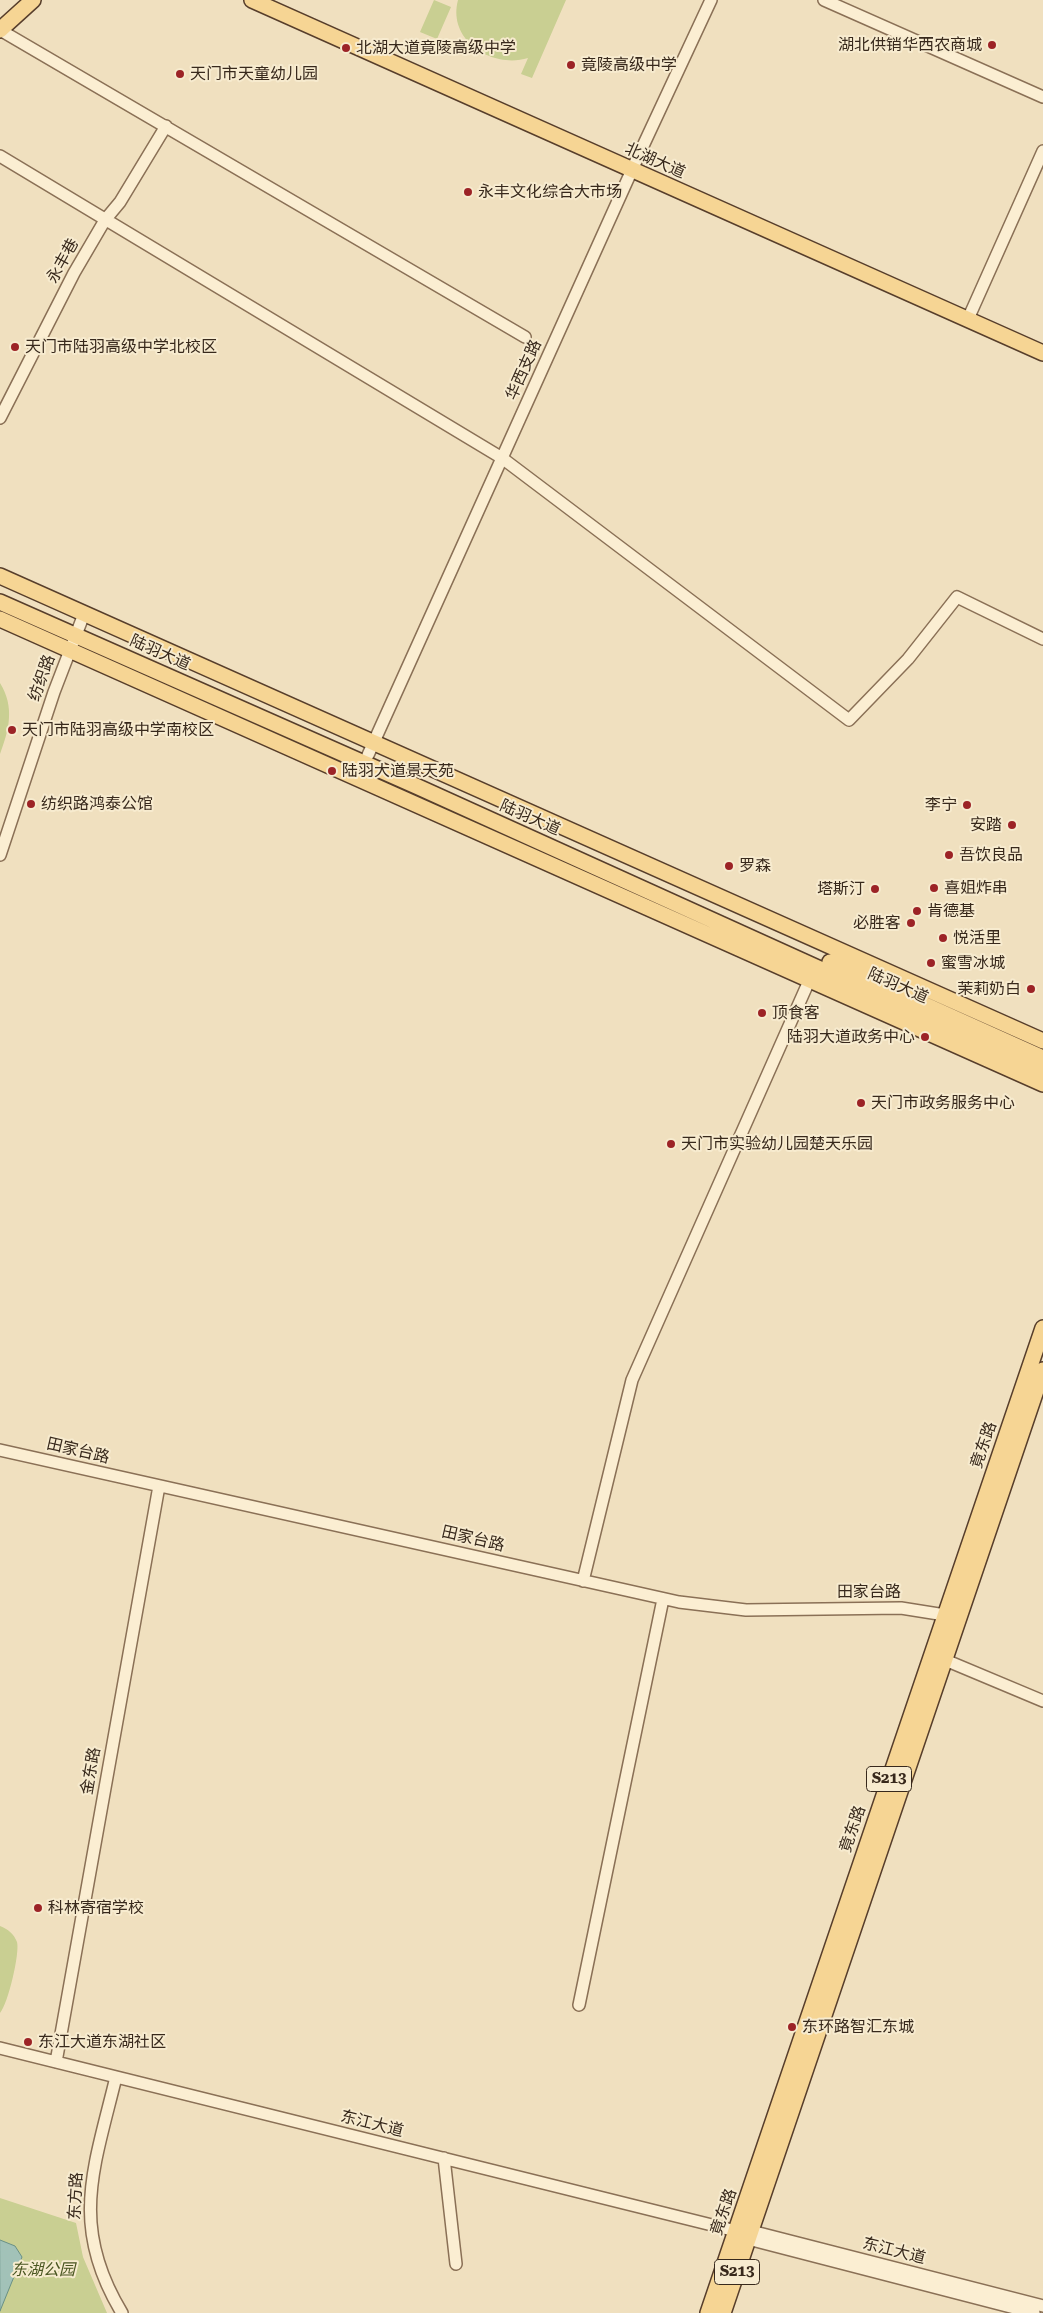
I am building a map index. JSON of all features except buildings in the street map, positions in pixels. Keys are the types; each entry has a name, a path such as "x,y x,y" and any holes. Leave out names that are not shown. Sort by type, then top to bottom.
{"main road":[{"path":"0,17 18,0"},
{"path":"0,30 33,0"},
{"name":"北湖大道","path":"252,0 634,165"},
{"name":"北湖大道","path":"276,0 634,165 970,315 1043,343"},
{"name":"北湖大道","path":"970,315 1043,353"},
{"path":"0,576 80,625 371,748 1043,1041"},
{"name":"陆羽大道","path":"0,592 80,625 416,786 1043,1070"},
{"name":"陆羽大道","path":"0,602 80,625"},
{"path":"0,619 1043,1084"},
{"name":"陆羽大道","path":"371,748 1043,1058"},
{"name":"竟东路","path":"938,1657 945,1615 1043,1328"},
{"name":"竟东路","path":"723,2313 745,2234 938,1657 1043,1370"},
{"name":"竟东路","path":"708,2313 745,2234"}],"street":[{"name":"华西支路","path":"371,748 634,165 711,0"},
{"path":"824,0 1043,96"},
{"path":"0,30 525,337"},
{"name":"永丰巷","path":"0,418 74,273 105,220 120,202 166,126"},
{"path":"970,315 1043,151"},
{"path":"0,156 502,458 849,720 908,659 957,597 1043,639"},
{"name":"纺织路","path":"0,855 54,692 80,625"},
{"path":"583,1580 632,1380 809,981"},
{"name":"田家台路","path":"0,1450 663,1599 729,1609 901,1608 945,1615"},
{"name":"金东路","path":"56,2062 159,1486"},
{"path":"579,2006 663,1599"},
{"path":"938,1657 1043,1701"},
{"name":"东江大道","path":"0,2048 745,2234 1043,2306"},
{"name":"东方路","path":"116,2077 93,2172 89,2217 99,2263 122,2313"},
{"path":"444,2158 456,2264"},
{"name":"东江大道","path":"745,2234 1034,2313"}],"green space":[{"path":"434,0 451,7 437,39 420,32"},
{"path":"458,0 566,0 532,78 521,74 528,58 501,59 476,49 466,39 459,28 456,15"},
{"path":"0,683 8,701 9,719 0,754"},
{"path":"0,1926 12,1934 17,1942 17,1948 10,1989 0,2013"},
{"name":"东湖公园","path":"0,2198 76,2223 83,2257 107,2313 0,2313"}],"water":[{"path":"0,2240 15,2246 22,2257 0,2311"}],"place":[{"name":"湖北供销华西农商城","path":"992,45"},
{"name":"北湖大道竟陵高级中学","path":"346,48"},
{"name":"竟陵高级中学","path":"571,65"},
{"name":"天门市天童幼儿园","path":"180,74"},
{"name":"永丰文化综合大市场","path":"468,192"},
{"name":"天门市陆羽高级中学北校区","path":"15,347"},
{"name":"天门市陆羽高级中学南校区","path":"12,730"},
{"name":"陆羽大道景天苑","path":"332,771"},
{"name":"纺织路鸿泰公馆","path":"31,804"},
{"name":"李宁","path":"967,805"},
{"name":"安踏","path":"1012,825"},
{"name":"吾饮良品","path":"949,855"},
{"name":"罗森","path":"729,866"},
{"name":"喜姐炸串","path":"934,888"},
{"name":"塔斯汀","path":"875,889"},
{"name":"肯德基","path":"917,911"},
{"name":"必胜客","path":"911,923"},
{"name":"悦活里","path":"943,938"},
{"name":"蜜雪冰城","path":"931,963"},
{"name":"茉莉奶白","path":"1031,989"},
{"name":"顶食客","path":"762,1013"},
{"name":"陆羽大道政务中心","path":"925,1037"},
{"name":"天门市政务服务中心","path":"861,1103"},
{"name":"天门市实验幼儿园楚天乐园","path":"671,1144"},
{"name":"科林寄宿学校","path":"38,1908"},
{"name":"东环路智汇东城","path":"792,2027"},
{"name":"东江大道东湖社区","path":"28,2042"}]}
